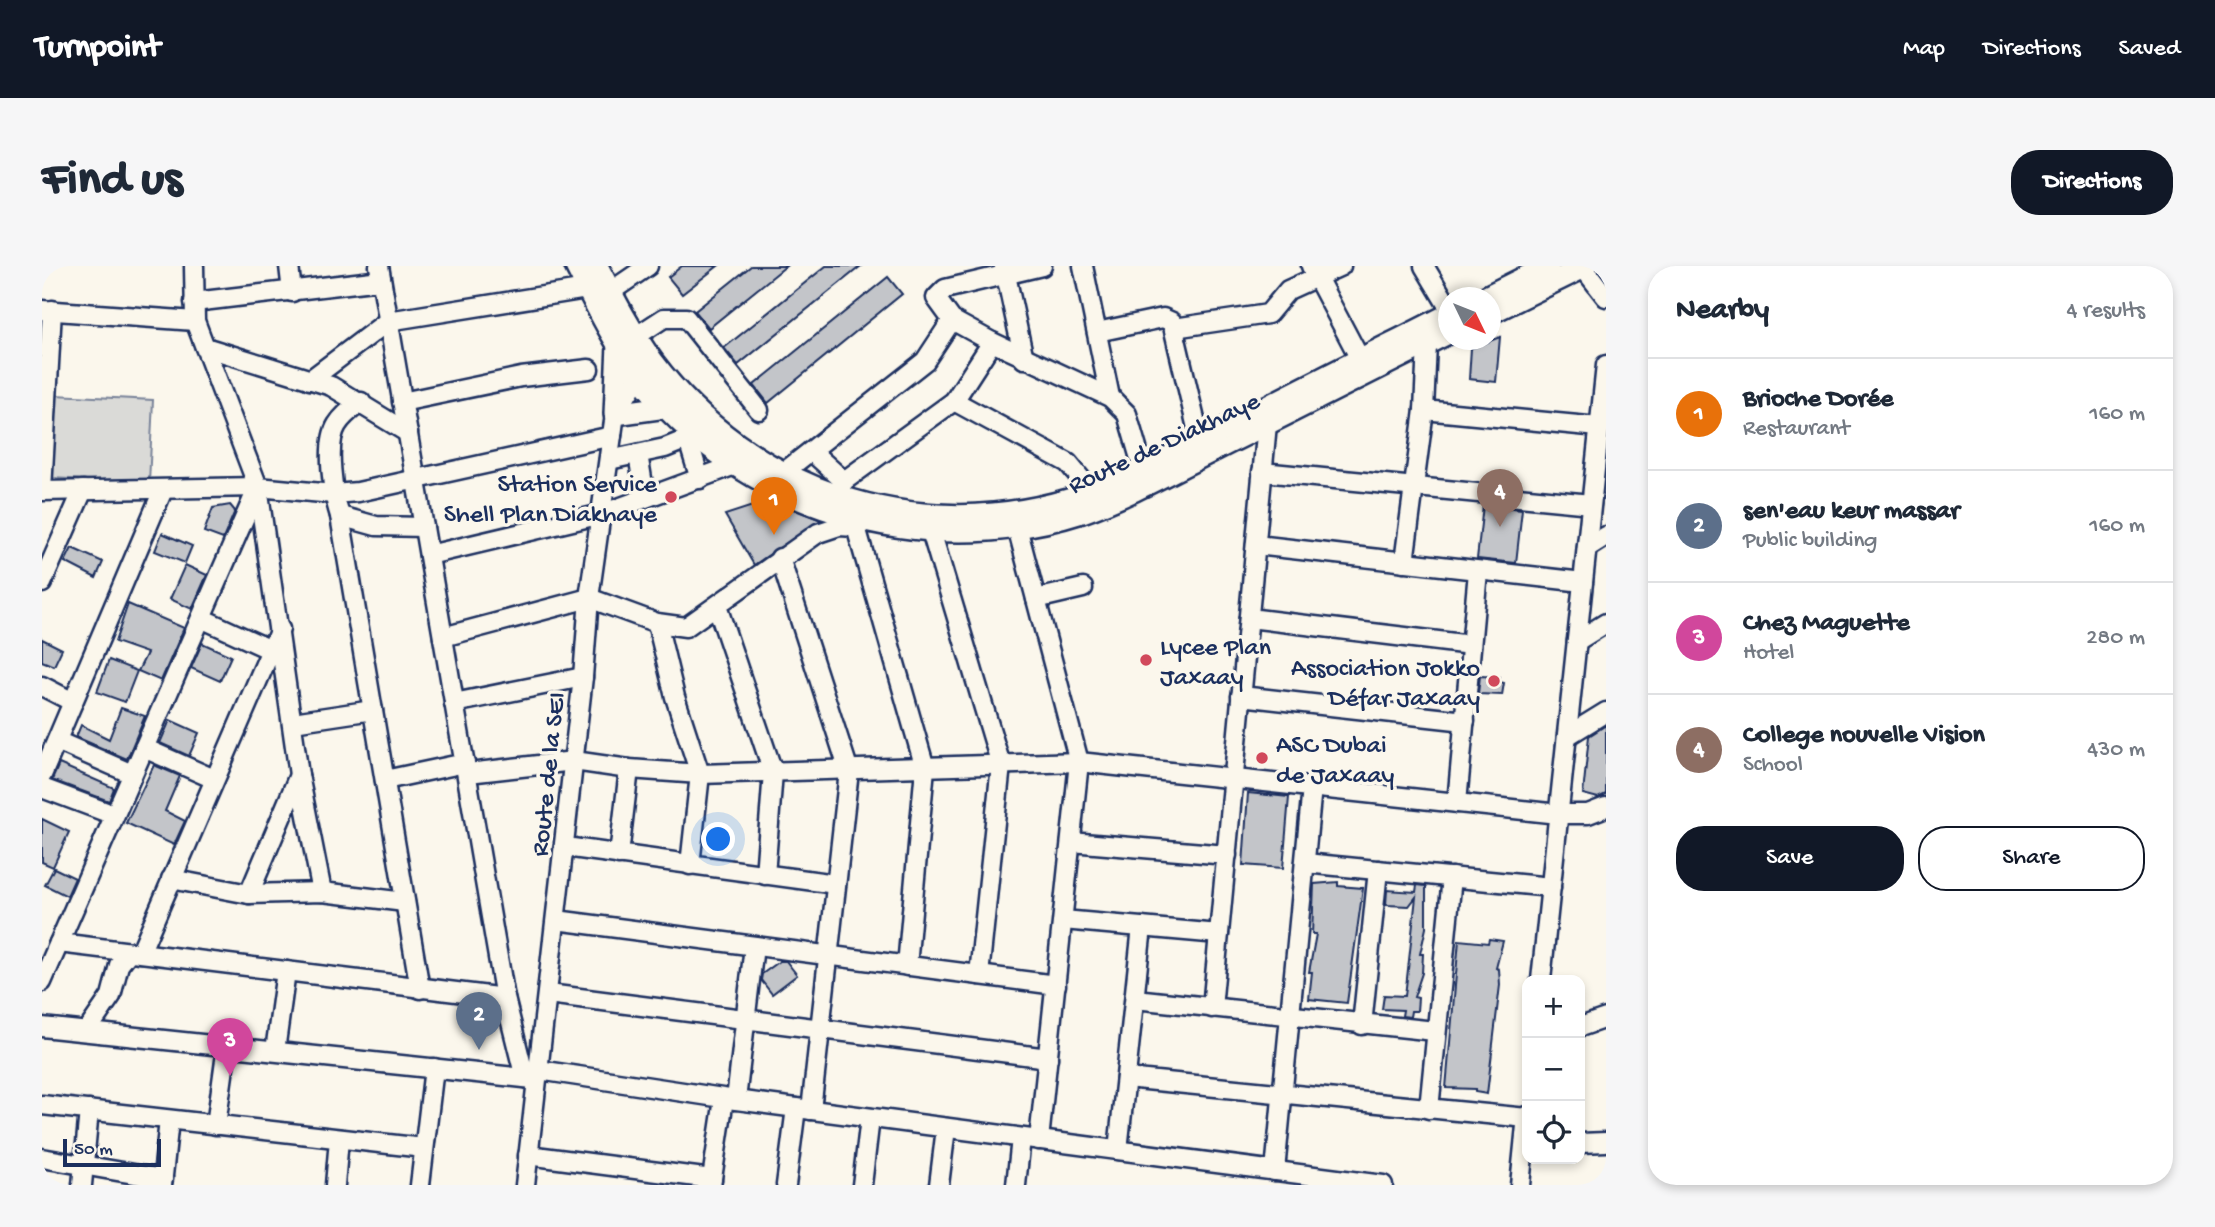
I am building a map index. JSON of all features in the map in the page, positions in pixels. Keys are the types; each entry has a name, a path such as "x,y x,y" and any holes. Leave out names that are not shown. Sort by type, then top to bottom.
{"main road":[{"name":"Route de Diakhaye","path":"576,266 587,289 647,370 666,407 692,438 784,493 856,523 931,531 985,531 1017,527 1098,506 1438,338"},
{"name":"Route de Diakhaye","path":"597,266 610,292 627,340"},
{"path":"1501,290 1548,266"},
{"path":"1501,308 1584,267"},
{"name":"Route de Diakhaye","path":"647,370 680,393 723,433 785,472 840,489 881,509 970,516 1047,506 1092,492 1200,441 1438,320"},
{"path":"627,340 615,414 666,407"}],"street":[{"path":"194,266 195,321 258,487 299,775 322,892"},
{"path":"289,266 292,292"},
{"path":"610,292 648,266"},
{"path":"1042,266 1005,271 939,292 937,300 952,320 1024,359 1110,397 1127,414 1143,468"},
{"path":"1083,266 1110,397"},
{"path":"1174,328 1268,314 1288,290 1313,272 1341,266"},
{"path":"1424,266 1438,289"},
{"path":"1584,267 1606,297"},
{"path":"1005,271 1024,359"},
{"path":"1313,272 1360,359"},
{"path":"194,303 292,292 380,273 505,998 534,1076"},
{"path":"310,380 388,321 587,289"},
{"path":"195,321 47,310 42,491 258,487 333,494 416,479 612,436"},
{"path":"627,340 664,318 686,318 759,410"},
{"path":"1097,332 1163,318 1170,320 1200,441"},
{"path":"785,472 925,361 952,320"},
{"path":"812,452 840,489 954,401 992,342"},
{"path":"1404,562 1424,410 1427,344"},
{"path":"205,347 331,386 408,433"},
{"path":"1542,975 1591,504 1602,423 1606,365"},
{"path":"402,402 521,377 589,369"},
{"name":"Route de la SEI","path":"525,1185 534,1076 548,994 565,847 589,598 615,414 647,370"},
{"path":"954,401 1068,463 1092,492"},
{"path":"361,402 336,427 332,440 333,494 340,516 420,989"},
{"path":"1424,410 1602,423"},
{"path":"1212,1007 1267,424"},
{"path":"609,460 692,438 700,479"},
{"path":"638,454 645,497"},
{"path":"429,555 602,514 735,465"},
{"path":"1262,472 1591,504"},
{"path":"42,982 258,487"},
{"path":"42,775 50,748 73,702 163,490"},
{"path":"43,577 83,491"},
{"path":"340,516 376,526 424,527"},
{"path":"443,637 589,598 657,622 686,627 824,529 856,523 925,768 907,966"},
{"path":"1017,527 1079,762 1039,1140"},
{"path":"931,531 1001,765 979,975"},
{"path":"1587,548 1606,536"},
{"path":"1255,545 1583,582"},
{"path":"780,558 849,771 820,1029 786,1185"},
{"path":"1457,803 1478,571"},
{"path":"1036,599 1083,588"},
{"path":"717,607 774,772 765,875"},
{"path":"201,618 271,650"},
{"path":"1249,618 1471,645"},
{"path":"657,622 675,698 700,774 690,864"},
{"path":"1577,641 1606,623"},
{"path":"87,1031 111,996 119,965 134,953 172,879 280,629"},
{"path":"454,703 583,677"},
{"path":"42,686 73,702"},
{"path":"1241,696 1465,721"},
{"path":"293,722 373,710"},
{"path":"1567,736 1606,712"},
{"path":"50,748 132,775"},
{"path":"144,748 214,779"},
{"path":"385,780 466,768 574,761 629,769 700,774 1079,762 1559,814 1588,814 1606,807"},
{"path":"619,855 629,769"},
{"path":"249,894 299,775"},
{"path":"1275,1171 1312,787"},
{"path":"42,788 114,816"},
{"path":"1071,842 1227,855"},
{"path":"565,847 836,884"},
{"path":"1305,863 1551,887"},
{"path":"1362,1025 1378,870"},
{"path":"1429,1109 1452,877"},
{"path":"172,879 249,894 322,892 405,902"},
{"path":"556,920 1056,985"},
{"path":"1063,920 1219,934"},
{"path":"1118,1150 1143,927"},
{"path":"59,943 505,998"},
{"path":"528,1155 712,1182 745,1020 754,946"},
{"path":"275,1051 286,971"},
{"path":"548,994 1048,1058"},
{"path":"1135,999 1435,1031"},
{"path":"1585,1025 1606,1018"},
{"path":"42,1027 534,1076 1275,1171 1316,1181 1382,1185"},
{"path":"216,1125 227,1046"},
{"path":"420,1185 435,1068"},
{"path":"1126,1078 1522,1117"},
{"path":"42,1105 424,1148"},
{"path":"82,1185 89,1110"},
{"path":"862,1185 870,1118"},
{"path":"42,1158 163,1182 169,1119"},
{"path":"939,1185 946,1128"},
{"path":"1016,1185 1021,1138"},
{"path":"335,1185 340,1139"},
{"path":"1585,1143 1606,1142"},
{"path":"1520,1185 1523,1164"}],"shaded area":[{"path":"55,395 153,400 149,483 51,478"}],"building":[{"path":"682,266 718,266 682,294 668,277"},
{"path":"751,266 786,266 709,328 695,311"},
{"path":"826,266 861,266 738,365 724,348"},
{"path":"888,277 902,294 768,403 754,385"},
{"path":"1471,350 1499,350 1496,382 1469,379"},
{"path":"771,500 821,520 754,565 725,515"},
{"path":"230,505 235,511 223,539 204,532 213,508"},
{"path":"1483,505 1522,509 1516,563 1477,559"},
{"path":"162,533 192,546 185,563 155,551"},
{"path":"72,548 103,562 96,578 65,562"},
{"path":"185,565 207,575 192,609 170,599"},
{"path":"128,604 184,628 161,681 138,671 147,653 115,642"},
{"path":"42,639 62,649 54,666 42,661"},
{"path":"202,643 231,656 220,681 191,668"},
{"path":"109,660 137,671 125,702 97,692"},
{"path":"1480,676 1500,677 1500,682 1504,683 1502,695 1478,694"},
{"path":"121,708 145,716 127,759 76,737 81,725 109,739"},
{"path":"170,720 199,733 189,756 160,743"},
{"path":"1606,725 1606,794 1598,798 1583,794 1589,736"},
{"path":"59,764 114,788 109,801 52,780"},
{"path":"154,765 180,776 165,811 185,821 174,845 126,823"},
{"path":"1248,793 1289,797 1283,868 1243,865"},
{"path":"42,819 69,832 53,867 42,862"},
{"path":"54,868 75,878 67,896 45,885"},
{"path":"1338,882 1338,886 1363,888 1347,1003 1309,999 1312,972 1309,972 1316,934 1312,934 1314,884"},
{"path":"1417,885 1426,886 1426,928 1420,954 1423,954 1422,973 1414,997 1418,998 1417,1011 1411,1011 1410,1017 1402,1016 1403,1010 1382,1009 1384,995 1405,996 1416,897 1409,906 1386,905 1387,890 1416,892"},
{"path":"1489,939 1503,941 1496,968 1499,969 1500,985 1487,1094 1475,1092 1475,1089 1446,1088 1459,940 1488,943"},
{"path":"780,961 786,961 797,975 772,994 761,980 762,974"}],"place":[{"name":"Station Service Shell Plan Diakhaye","path":"671,497"},
{"name":"College nouvelle Vision","path":"1500,527"},
{"name":"Brioche Dorée","path":"774,535"},
{"name":"Lycee Plan Jaxaay","path":"1146,660"},
{"name":"Association Jokko Défar Jaxaay","path":"1494,681"},
{"name":"ASC Dubai de Jaxaay","path":"1262,758"},
{"name":"sen'eau keur massar","path":"479,1050"},
{"name":"Chez Maguette","path":"230,1076"}]}
